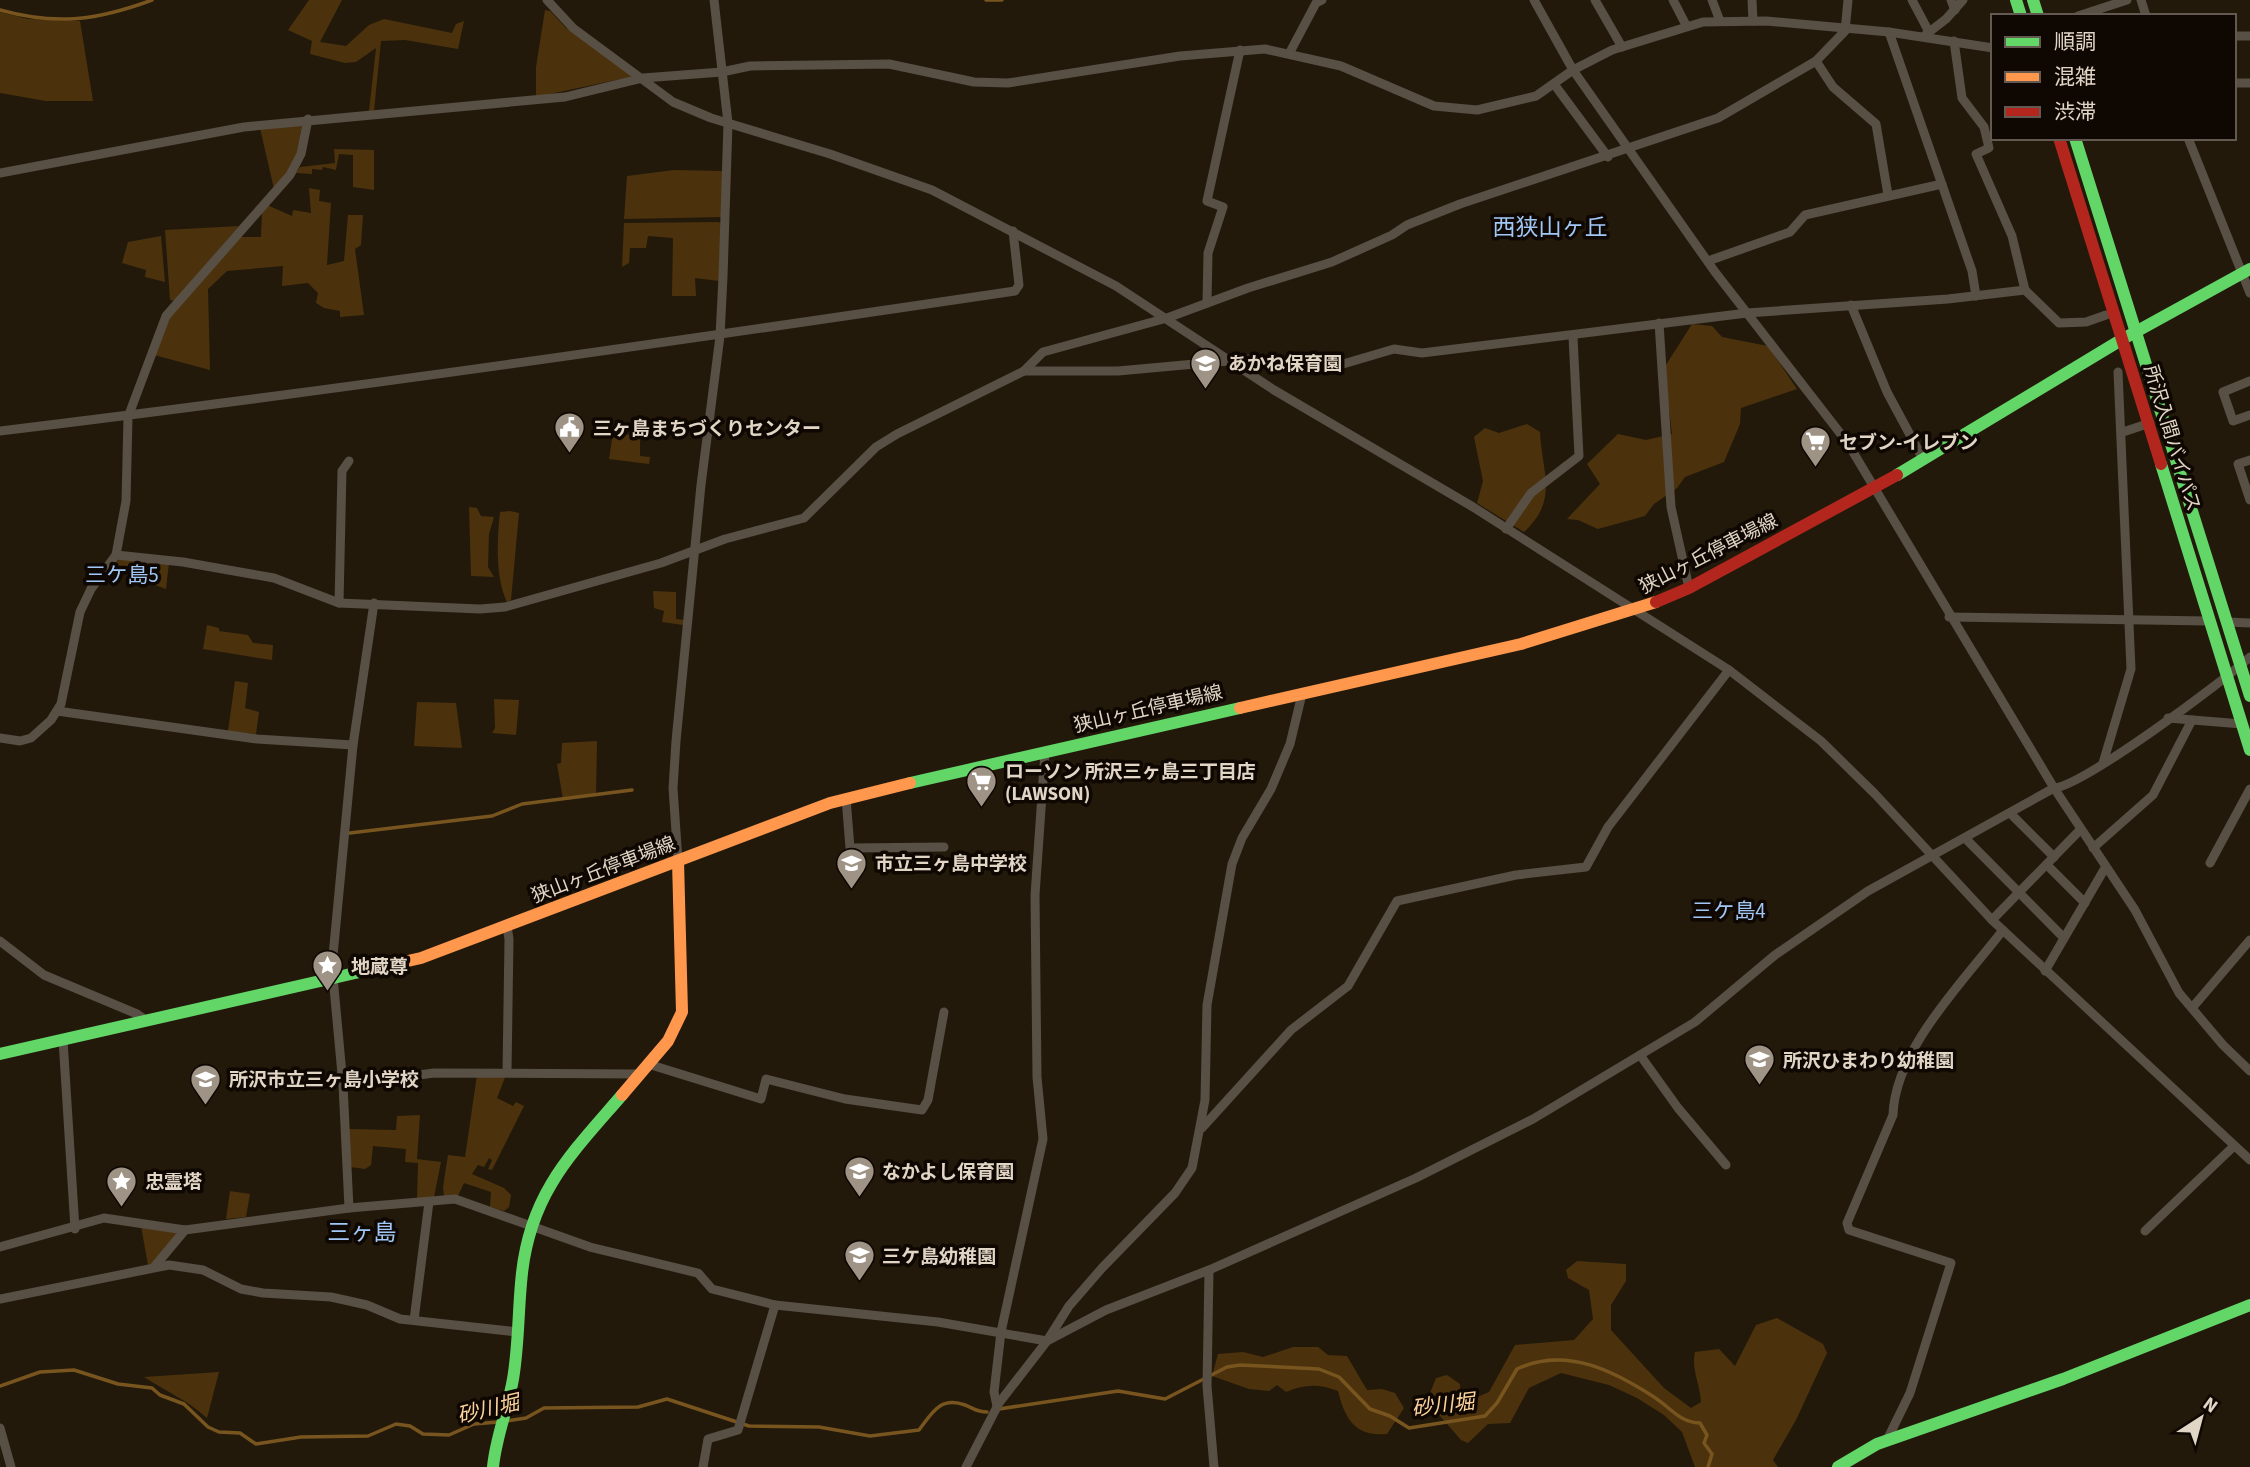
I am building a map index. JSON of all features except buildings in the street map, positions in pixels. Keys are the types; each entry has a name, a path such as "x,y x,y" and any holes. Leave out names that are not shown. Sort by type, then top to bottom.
{"main road":[{"name":"所沢入間バイパス","path":"2060,140 2250,750"},
{"name":"所沢入間バイパス","path":"2077,140 2228,622 2245,661 2250,696"},
{"name":"狭山ヶ丘停車場線","path":"0,1054 421,958 846,798 1521,644 1637,610 1689,588 1876,487 2121,340 2245,272"},
{"path":"493,1467 495,1443 511,1390 519,1332 517,1300 532,1224 547,1186 668,1041 682,1012 678,861"},
{"path":"1838,1467 1854,1455 1887,1440 2063,1380 2250,1305"}],"street":[{"path":"547,0 573,28 673,102 728,123 898,177 1013,231 1116,286 1227,359 1637,610 1729,670 1821,741 1875,794 1992,920 2250,1160"},
{"path":"678,861 673,788 694,551 720,336 728,123 714,0"},
{"path":"1290,52 1315,3 1322,0"},
{"path":"1534,0 1573,70 1708,261 1815,398 1876,487 1949,617 2080,830 2134,910 2165,972 2222,1045 2250,1070"},
{"path":"1595,0 1622,47"},
{"path":"1673,0 1686,25"},
{"path":"1712,0 1720,21"},
{"path":"1752,0 1753,21"},
{"path":"116,555 183,562 274,578 339,603 480,609 505,607 662,564 725,538 804,518 860,461 886,440 1024,371 1043,352 1167,318 1332,262 1392,235 1406,225 1460,204 1608,157 1718,118 1816,61 1845,31 1848,0"},
{"path":"1912,0 1926,34"},
{"path":"1951,0 1955,10"},
{"path":"1926,34 1963,0"},
{"path":"2084,14 2127,0"},
{"path":"0,173 244,127 565,97 643,78 722,72 750,66 874,63 912,67 974,82 1008,83 1240,50 1290,52 1342,66 1414,100 1453,109 1508,105 1536,96 1573,70 1622,47 1686,25 1720,21 1753,21 1845,31 1926,34 1991,48"},
{"path":"1889,32 1972,271 1976,296"},
{"path":"1954,41 1962,98 1984,127 1989,148 1976,154 2012,236 2025,290 2059,323 2086,322 2106,316"},
{"path":"1207,303 1208,253 1223,207 1207,201 1240,50"},
{"path":"1816,61 1833,87 1876,124 1888,195"},
{"path":"1554,83 1608,157"},
{"path":"0,738 20,741 31,738 57,711 80,612 92,589 116,555 127,501 128,417 148,358 171,307 290,175 301,154 308,119"},
{"path":"2189,140 2245,272 2250,293"},
{"path":"1708,261 1790,232 1805,215 1942,184"},
{"path":"0,431 128,417 720,336 1015,291 1019,285 1013,231"},
{"path":"1024,371 1118,371 1227,359 1343,365 1394,349 1422,353 1573,337 1746,313 2025,290"},
{"path":"1851,305 1887,392 1923,459"},
{"path":"1659,323 1671,507 1689,588"},
{"path":"1506,529 1531,493 1579,456 1573,337"},
{"path":"2103,763 2131,669 2123,432 2118,372"},
{"path":"2250,381 2223,392 2233,421 2250,415"},
{"path":"2123,432 2150,424"},
{"path":"2250,460 2238,464 2250,500"},
{"path":"339,603 342,471 349,461"},
{"path":"349,1208 343,1085 333,980 353,745 374,603"},
{"path":"1949,617 2208,621"},
{"path":"2228,622 2250,623"},
{"path":"0,1247 111,1218 185,1230 349,1208 466,1201 590,1247 698,1273 712,1289 775,1305 1001,1332 1047,1341 1106,1310 1209,1270 1474,1150 1695,1022 1822,921 1930,855 2011,814 2054,788 2077,780 2245,661"},
{"path":"1201,1129 1291,1030 1348,986 1397,901 1516,875 1586,867 1608,827 1729,670"},
{"path":"966,1467 997,1406 1047,1341 1069,1306 1186,1179 1195,1160 1201,1129 1207,1005 1232,864 1242,838 1271,789 1290,744 1302,694"},
{"path":"57,711 257,740 353,745"},
{"path":"2168,718 2242,724"},
{"path":"2093,848 2153,794 2192,720"},
{"path":"997,1406 994,1392 1001,1332 1044,1139 1037,1077 1035,895 1045,752"},
{"path":"2210,863 2250,789"},
{"path":"846,798 850,848 944,847"},
{"path":"2011,814 2085,903"},
{"path":"1992,920 2080,830"},
{"path":"1965,838 2064,938"},
{"path":"2045,971 2105,868"},
{"path":"506,1072 507,926"},
{"path":"1887,1440 1910,1393 1951,1263 1849,1230 1847,1223 1892,1115 1893,1096 1909,1057 1923,1034 2003,930"},
{"path":"2192,1008 2250,940"},
{"path":"0,941 44,975 138,1014 147,1021"},
{"path":"343,1085 435,1073 644,1069 761,1099 766,1079 845,1099 922,1110 928,1100 944,1012"},
{"path":"63,1040 75,1229"},
{"path":"1640,1055 1678,1108 1726,1165"},
{"path":"2146,1231 2234,1146"},
{"path":"414,1320 429,1202"},
{"path":"155,1266 185,1230"},
{"path":"0,1299 155,1266 203,1270 241,1289 263,1293 331,1297 367,1306 400,1319 519,1332"},
{"path":"1209,1270 1206,1369 1214,1467"},
{"path":"703,1467 708,1439 738,1430 775,1305"},
{"path":"0,1428 11,1467"}],"shaded area":[{"path":"309,0 342,0 320,42 346,46 369,25 384,19 452,33 456,24 464,21 458,49 405,40 381,41 374,111 369,111 376,48 356,62 345,63 310,54 312,41 288,30"},
{"path":"545,10 550,11 566,28 631,74 630,77 536,97 536,67"},
{"path":"0,12 28,19 80,21 93,101 46,101 0,93"},
{"path":"302,125 295,163 274,189 260,128"},
{"path":"334,149 374,150 374,190 353,187 353,155 339,154 336,170 323,167 322,170 312,169 312,174 296,173 300,167 335,163"},
{"path":"674,170 723,171 722,217 624,219 627,176"},
{"path":"309,188 320,190 319,201 331,203 327,265 344,261 348,215 363,215 361,245 355,249 364,315 340,317 340,311 324,308 316,303 318,293 308,283 282,286 283,266 227,271 208,289 210,370 154,355 165,321 238,237 261,237 262,211 267,205 292,216 293,210 311,213"},
{"path":"719,222 719,281 695,278 696,296 672,296 673,238 648,236 646,248 630,248 629,263 622,267 624,223"},
{"path":"239,226 174,301 170,300 165,230"},
{"path":"161,236 165,282 145,277 146,270 122,263 128,242"},
{"path":"1692,324 1712,326 1722,337 1768,346 1797,389 1741,408 1740,424 1724,462 1685,477 1677,488 1654,504 1645,516 1598,529 1578,520 1567,519 1600,484 1587,464 1618,434 1646,440 1672,434 1664,368"},
{"path":"1527,424 1540,432 1546,485 1542,509 1524,532 1477,503 1483,481 1474,437 1485,428 1499,433"},
{"path":"613,433 640,436 640,456 650,457 649,464 609,459"},
{"path":"469,507 477,508 481,516 494,517 489,534 488,567 494,577 471,576"},
{"path":"500,512 519,513 511,600 507,602 500,581 498,546"},
{"path":"120,559 169,563 166,589 150,583 148,573 138,566 112,567"},
{"path":"653,591 676,592 676,619 685,620 683,625 662,622 664,611 654,608"},
{"path":"207,625 219,628 219,631 248,635 253,643 273,645 272,660 203,649"},
{"path":"235,681 248,683 245,708 259,712 256,734 228,731"},
{"path":"494,699 519,700 516,735 492,733 495,728"},
{"path":"417,702 456,703 462,748 414,746"},
{"path":"597,741 596,794 563,799 557,764 561,763 562,743"},
{"path":"477,1075 506,1075 497,1098 513,1106 516,1102 524,1106 492,1170 488,1169 492,1160 489,1158 484,1167 478,1165 472,1174 504,1188 511,1195 509,1207 504,1211 490,1207 491,1192 464,1183 457,1198 444,1197 448,1155 465,1157"},
{"path":"420,1115 417,1159 441,1162 434,1197 417,1200 418,1163 405,1162 406,1149 373,1146 371,1165 365,1169 350,1167 349,1129 396,1130 397,1116"},
{"path":"230,1191 250,1194 246,1217 226,1219"},
{"path":"141,1226 175,1231 177,1236 153,1265 148,1265"},
{"path":"1577,1261 1626,1264 1626,1281 1611,1305 1611,1330 1664,1388 1691,1408 1701,1402 1694,1364 1695,1352 1719,1349 1735,1366 1756,1325 1777,1318 1823,1344 1827,1353 1796,1420 1773,1460 1778,1467 1695,1467 1682,1432 1664,1415 1609,1385 1561,1373 1529,1388 1510,1423 1488,1424 1468,1443 1461,1440 1427,1401 1436,1378 1447,1375 1460,1384 1460,1392 1475,1398 1489,1392 1515,1345 1574,1340 1593,1319 1589,1290 1568,1278 1566,1270"},
{"path":"1293,1347 1318,1347 1328,1355 1347,1356 1367,1390 1382,1389 1395,1393 1404,1408 1387,1434 1367,1432 1353,1424 1344,1410 1338,1391 1306,1386 1286,1392 1277,1385 1269,1391 1249,1389 1212,1376 1218,1354 1243,1352 1263,1357"},
{"path":"219,1372 207,1418 144,1377"}],"waterway":[{"path":"0,10 40,18 77,18 113,12 152,0"},
{"path":"986,0 1002,0"},
{"path":"350,833 492,816 522,804 632,790"},
{"name":"砂川堀","path":"999,1409 1118,1391 1165,1399 1227,1367 1240,1365 1319,1369 1339,1377 1370,1409 1390,1416 1409,1428 1485,1416 1497,1403 1517,1369 1553,1360 1571,1361 1623,1378 1681,1417 1700,1423 1707,1435 1704,1443 1712,1454 1708,1467"},
{"name":"砂川堀","path":"0,1386 40,1372 74,1370 118,1384 152,1388 160,1395 184,1404 208,1427 219,1432 240,1433 256,1444 301,1437 368,1436 396,1424 410,1426 423,1434 449,1435 474,1424 498,1422"},
{"name":"砂川堀","path":"506,1421 526,1418 544,1408 638,1407 667,1399 749,1426 819,1427 870,1436 919,1430 943,1404 956,1403 987,1412"}],"traffic: fast":[{"path":"2016,0 2020,14"},
{"path":"2033,0 2037,14"},
{"path":"2076,140 2250,696"},
{"path":"1897,475 2121,340 2250,269"},
{"path":"2161,464 2250,750"},
{"path":"910,783 1240,708"},
{"path":"0,1054 377,968"},
{"path":"493,1467 513,1379 522,1273 534,1219 544,1196 571,1155 622,1095"},
{"path":"1838,1467 1877,1444 2063,1379 2250,1305"}],"traffic: slow":[{"path":"1240,708 1521,644 1656,602"},
{"path":"377,968 421,958 830,803 910,783"},
{"path":"622,1095 668,1041 682,1012 678,861"}],"traffic: jam":[{"path":"2060,140 2161,464"},
{"path":"1656,602 1689,588 1897,475"}],"place":[{"name":"あかね保育園","path":"1205,390"},
{"name":"三ヶ島まちづくりセンター","path":"570,455"},
{"name":"セブン-イレブン","path":"1816,469"},
{"name":"ローソン 所沢三ヶ島三丁目店 (LAWSON)","path":"982,809"},
{"name":"市立三ヶ島中学校","path":"852,890"},
{"name":"地蔵尊","path":"328,993"},
{"name":"所沢ひまわり幼稚園","path":"1760,1087"},
{"name":"所沢市立三ヶ島小学校","path":"206,1106"},
{"name":"なかよし保育園","path":"859,1198"},
{"name":"忠霊塔","path":"122,1208"},
{"name":"三ケ島幼稚園","path":"859,1283"}],"district":[{"name":"西狭山ヶ丘","path":"1550,227"},
{"name":"三ケ島5","path":"122,575"},
{"name":"三ケ島4","path":"1729,911"},
{"name":"三ヶ島","path":"362,1232"}]}
